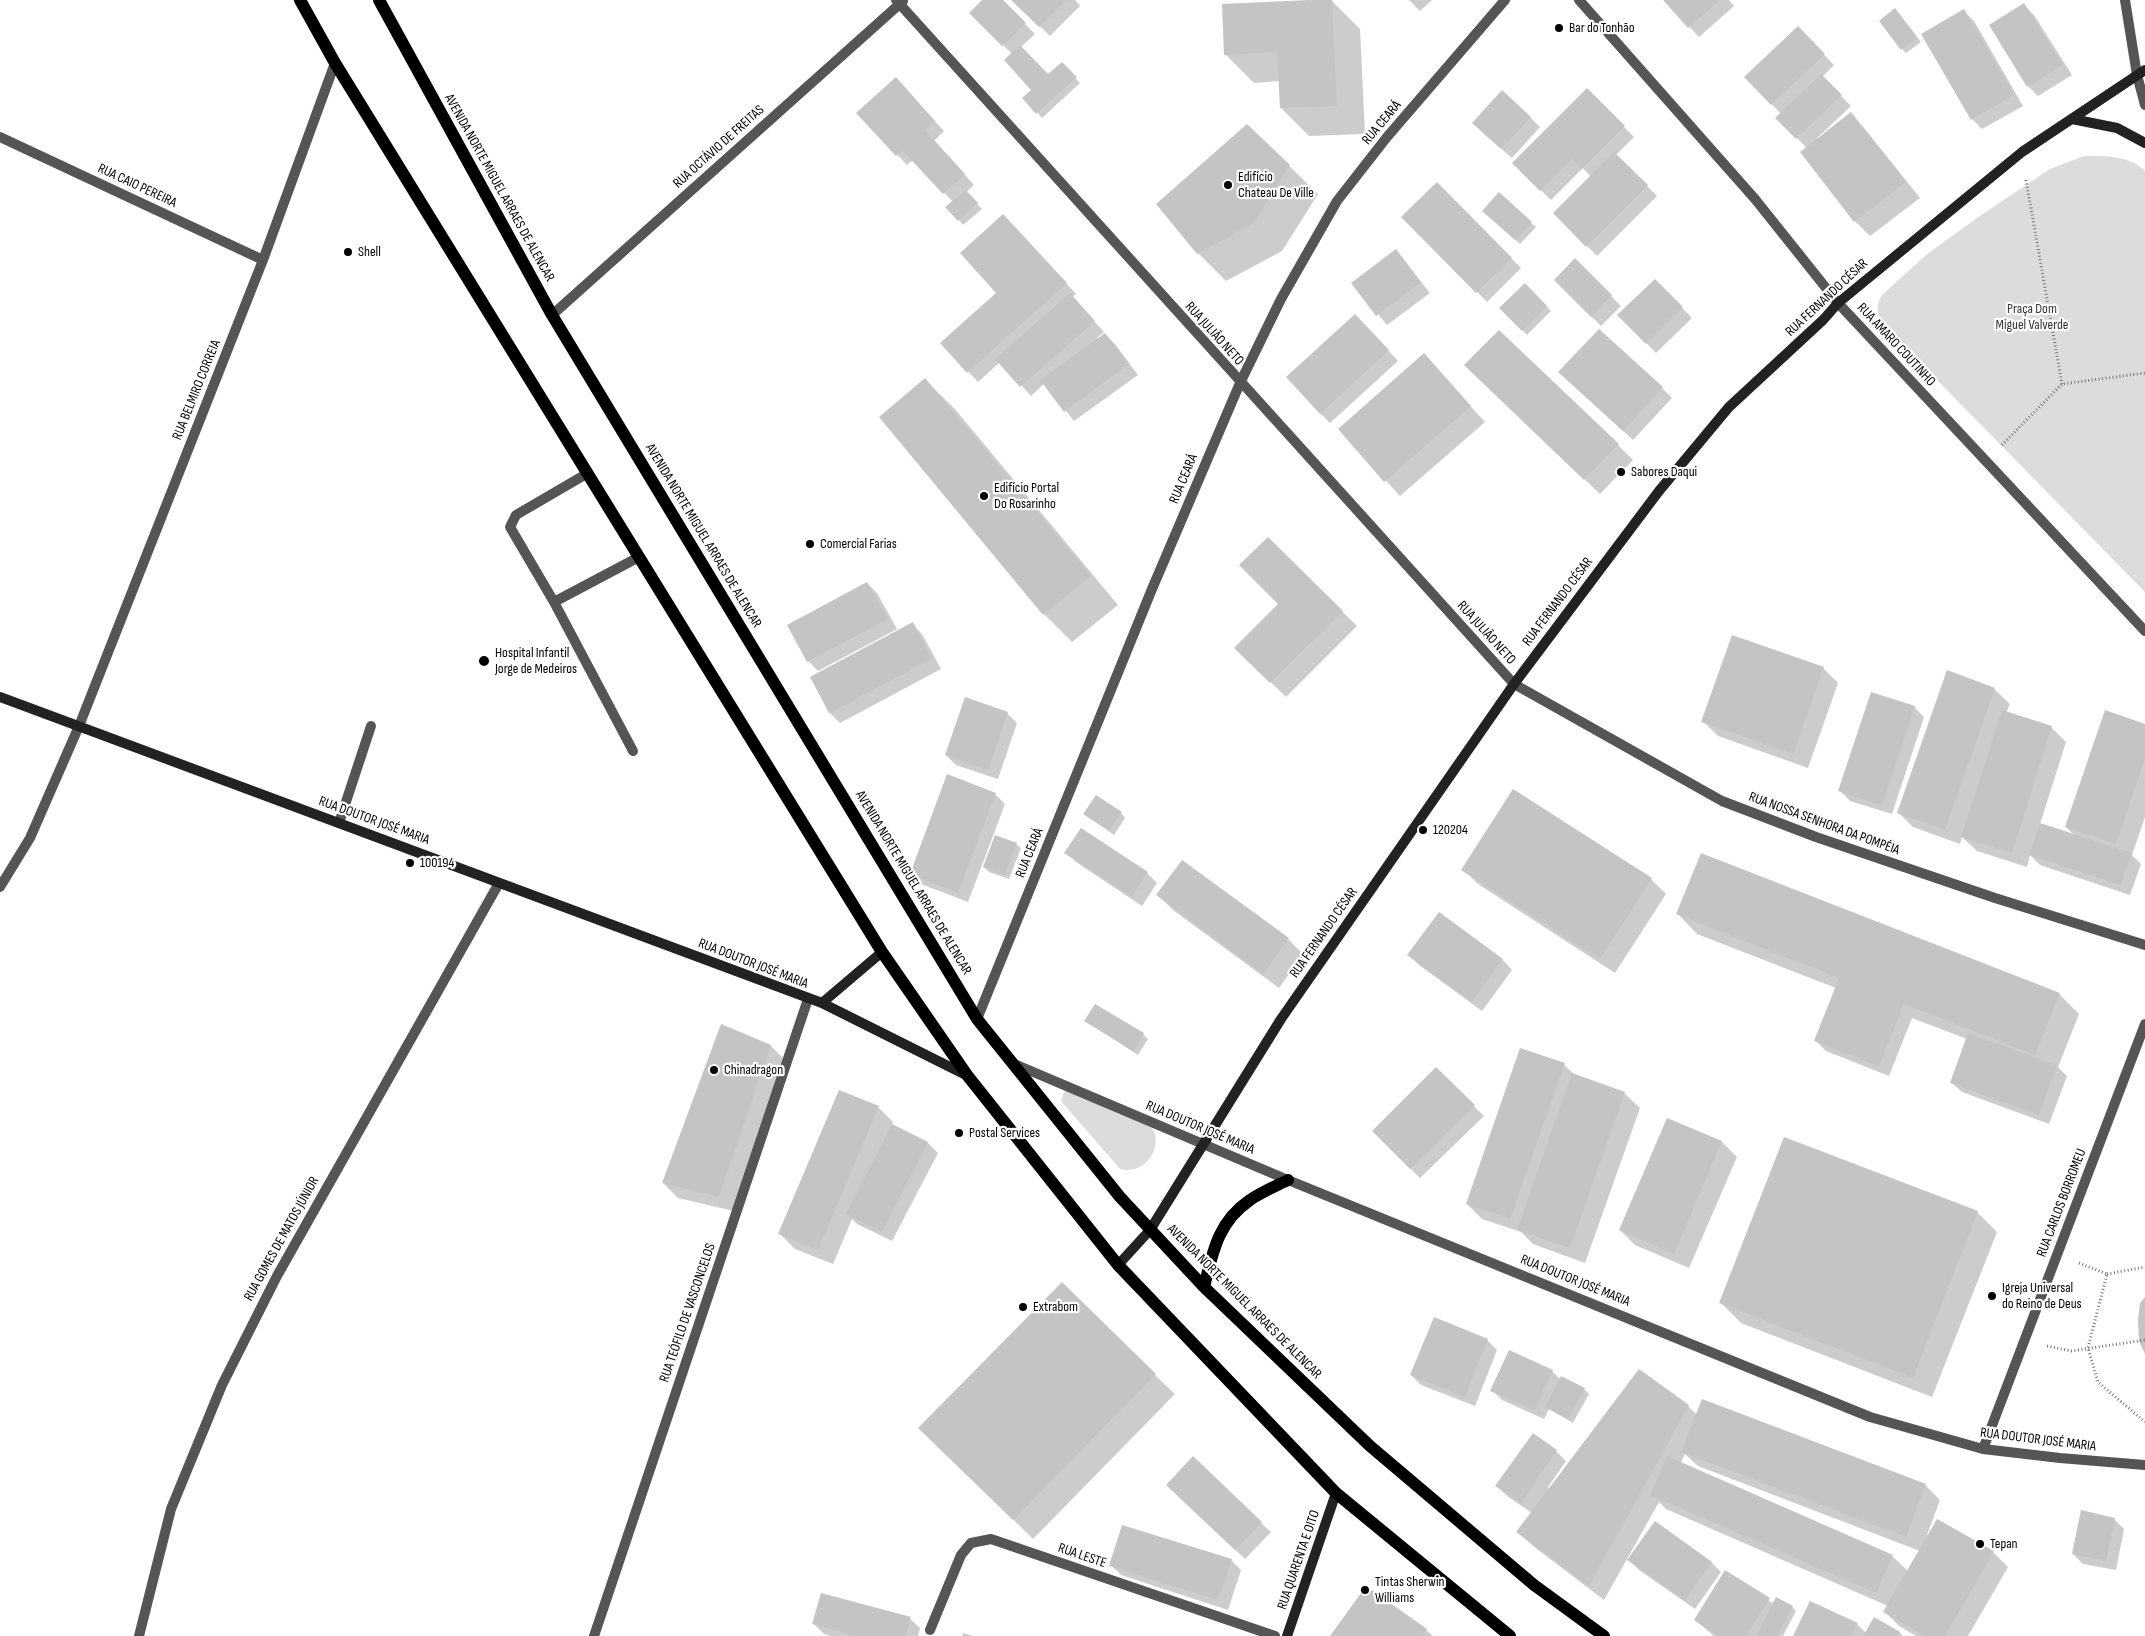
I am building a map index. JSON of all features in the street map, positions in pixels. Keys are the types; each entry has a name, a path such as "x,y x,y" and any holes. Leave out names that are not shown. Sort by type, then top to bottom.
{"main road":[{"path":"300,0 335,63 882,952 967,1075 1118,1265 1336,1494 1510,1636"},
{"name":"AVENIDA NORTE MIGUEL ARRAES DE ALENCAR","path":"379,0 552,315 977,1019 1120,1197 1204,1287 1370,1446 1534,1584 1604,1636"},
{"path":"1204,1287 1215,1244 1229,1218 1250,1199 1288,1180"}],"street":[{"name":"RUA CEARÁ","path":"977,1019 1152,589 1240,383 1281,299 1337,201 1387,137 1505,0"},
{"name":"RUA AMARO COUTINHO","path":"1579,0 1754,199 1838,303 2145,631"},
{"path":"2125,0 2141,73 2145,105"},
{"name":"RUA OCTÁVIO DE FREITAS","path":"552,315 900,1"},
{"name":"RUA JULIÃO NETO","path":"900,1 1240,383 1514,684"},
{"name":"RUA BELMIRO CORREIA","path":"0,887 30,838 79,726 263,260 335,63"},
{"name":"RUA FERNANDO CÉSAR","path":"1118,1265 1150,1230 1281,1019 1514,684 1658,491 1729,407 1823,320 1838,303 2022,152 2141,73"},
{"path":"2072,119 2117,128 2145,143"},
{"name":"RUA CAIO PEREIRA","path":"0,137 263,260"},
{"path":"588,473 516,515 510,526 554,602 633,751"},
{"path":"554,602 639,557"},
{"name":"RUA NOSSA SENHORA DA POMPÉIA","path":"1514,684 1722,802 1816,837 1948,882 2145,945"},
{"name":"RUA DOUTOR JOSÉ MARIA","path":"0,697 822,1003 967,1075"},
{"path":"339,823 371,726"},
{"name":"RUA GOMES DE MATOS JÚNIOR","path":"138,1634 171,1509 222,1385 277,1276 499,882"},
{"path":"822,1003 882,952"},
{"name":"RUA TEÓFILO DE VASCONCELOS","path":"594,1636 808,999"},
{"name":"RUA CARLOS BORROMEU","path":"1983,1449 2145,1024"},
{"name":"RUA DOUTOR JOSÉ MARIA","path":"1011,1062 1288,1180 1698,1345 1870,1417 1983,1449 2145,1465"},
{"name":"RUA QUARENTA E OITO","path":"1287,1636 1336,1494"},
{"name":"RUA LESTE","path":"930,1630 961,1554 971,1543 991,1539 1275,1636"}],"path":[{"path":"2022,152 2062,384"},
{"path":"1986,461 2062,384 2145,373"},
{"path":"2057,1255 2107,1274 2145,1267"},
{"path":"2107,1274 2088,1348 2098,1382 2145,1422"},
{"path":"2025,1340 2071,1351 2145,1340"}],"green space":[{"name":"Praça Dom Miguel Valverde","path":"2084,156 2124,159 2145,171 2145,592 1887,329 1878,313 1878,304 1882,295 1926,255 2050,169"},
{"path":"1077,1090 1152,1128 1156,1144 1150,1159 1137,1168 1129,1170 1120,1169 1061,1101 1064,1092"}],"building":[{"path":"982,0 1003,0 1026,23 1002,46 969,13"},
{"path":"1011,0 1066,0 1039,27"},
{"path":"1332,0 1337,106 1280,108 1277,52 1224,55 1222,4"},
{"path":"1663,0 1720,0 1688,28"},
{"path":"2024,3 2063,65 2027,87 1989,25"},
{"path":"1895,8 1917,37 1901,50 1879,21"},
{"path":"1964,9 2014,95 1971,120 1921,34"},
{"path":"1798,26 1825,54 1771,105 1744,77"},
{"path":"1020,45 1048,74 1062,62 1077,77 1036,114 1022,98 1031,90 1004,60"},
{"path":"1821,74 1842,95 1796,139 1775,118"},
{"path":"896,77 935,121 925,130 965,174 943,194 903,151 896,156 856,113"},
{"path":"1587,88 1625,126 1582,169 1572,159 1540,191 1512,163"},
{"path":"1502,90 1531,117 1501,149 1472,123"},
{"path":"1851,112 1906,182 1854,222 1800,152"},
{"name":"Edifício Chateau De Ville","path":"1247,124 1290,165 1254,223 1197,254 1156,204"},
{"path":"1614,152 1648,185 1586,247 1553,213"},
{"path":"1437,182 1512,258 1476,293 1401,217"},
{"path":"966,190 978,203 958,221 945,207"},
{"path":"1499,192 1532,222 1515,240 1482,211"},
{"path":"1003,214 1067,283 967,373 940,343 996,293 960,253"},
{"path":"1396,249 1421,282 1376,316 1351,283"},
{"path":"1575,258 1612,295 1591,317 1554,280"},
{"path":"1655,279 1683,307 1646,344 1617,315"},
{"path":"1525,283 1547,306 1522,331 1499,308"},
{"path":"1070,293 1095,321 1020,387 995,359"},
{"path":"1355,314 1389,350 1320,414 1286,377"},
{"path":"1599,329 1663,387 1623,431 1558,372"},
{"path":"1499,330 1619,444 1584,480 1464,365"},
{"path":"1105,333 1129,364 1064,412 1040,380"},
{"path":"1424,353 1471,406 1384,482 1338,429"},
{"name":"Edifício Portal Do Rosarinho","path":"925,378 1091,576 1043,615 879,417"},
{"path":"1268,537 1343,611 1270,683 1234,648 1278,604 1239,565"},
{"path":"867,582 888,619 807,662 787,625"},
{"path":"913,622 932,659 829,713 810,677"},
{"path":"1732,635 1824,667 1793,754 1701,722"},
{"path":"1947,670 1995,688 1945,830 1897,813"},
{"path":"1871,692 1915,706 1882,805 1838,791"},
{"path":"965,697 1008,712 988,770 945,755"},
{"path":"2002,710 2052,726 2012,853 1961,837"},
{"path":"2105,710 2145,724 2145,759 2116,844 2065,827"},
{"path":"947,774 996,793 958,893 910,874"},
{"path":"1513,789 1652,878 1600,959 1461,870"},
{"path":"1096,795 1122,812 1109,831 1083,814"},
{"path":"2040,823 2132,853 2120,885 2029,855"},
{"path":"1081,828 1148,872 1132,897 1064,853"},
{"path":"995,835 1017,843 1005,875 983,867"},
{"path":"1701,853 2060,993 2035,1055 1904,1004 1879,1066 1814,1041 1839,978 1676,914"},
{"path":"1182,860 1289,938 1263,974 1156,895"},
{"path":"1439,912 1503,959 1472,1002 1407,955"},
{"path":"1095,1004 1144,1033 1133,1051 1084,1021"},
{"path":"721,1024 771,1045 719,1197 662,1183"},
{"path":"1968,1033 2057,1065 2039,1115 1950,1083"},
{"path":"1520,1048 1565,1063 1510,1219 1466,1204"},
{"path":"1436,1067 1475,1105 1410,1169 1372,1131"},
{"path":"1572,1073 1625,1092 1570,1248 1517,1230"},
{"path":"839,1090 879,1106 818,1250 778,1234"},
{"path":"1667,1118 1722,1141 1674,1254 1619,1230"},
{"path":"892,1124 928,1142 882,1232 846,1214"},
{"path":"1784,1137 1978,1211 1913,1378 1719,1303"},
{"path":"1062,1282 1156,1374 1013,1520 918,1428"},
{"path":"2145,1297 2145,1354 2139,1341 2138,1320 2140,1303"},
{"path":"1434,1317 1488,1339 1465,1397 1410,1375"},
{"path":"1509,1350 1553,1370 1534,1410 1490,1391"},
{"path":"1639,1369 1689,1405 1589,1586 1516,1532"},
{"path":"1561,1376 1585,1388 1568,1419 1545,1407"},
{"path":"1702,1399 1926,1484 1906,1537 1681,1452"},
{"path":"1533,1433 1557,1450 1521,1503 1495,1486"},
{"path":"1193,1456 1262,1522 1235,1550 1166,1485"},
{"path":"1667,1456 1893,1555 1876,1593 1650,1495"},
{"path":"2081,1510 2115,1518 2106,1561 2072,1554"},
{"path":"1937,1519 1994,1551 1945,1636 1925,1636 1883,1612"},
{"path":"1655,1521 1712,1562 1685,1600 1627,1560"},
{"path":"1122,1525 1232,1559 1218,1600 1109,1566"},
{"path":"1725,1570 1770,1598 1746,1636 1718,1636 1694,1620"},
{"path":"1366,1586 1427,1629 1422,1636 1330,1636"},
{"path":"821,1593 911,1617 906,1636 855,1636 812,1624"},
{"path":"1776,1597 1793,1606 1777,1636 1756,1636"},
{"path":"1810,1601 1858,1623 1851,1636 1793,1636"},
{"path":"1874,1617 1900,1632 1898,1636 1863,1636"}],"place":[{"name":"Bar do Tonhão","path":"1559,28"},
{"name":"Edifício Chateau De Ville","path":"1228,185"},
{"name":"Shell","path":"348,252"},
{"name":"Sabores Daqui","path":"1621,472"},
{"name":"Edifício Portal Do Rosarinho","path":"984,496"},
{"name":"Comercial Farias","path":"810,544"},
{"name":"Hospital Infantil Jorge de Medeiros","path":"484,661"},
{"name":"120204","path":"1423,830"},
{"name":"100194","path":"410,863"},
{"name":"Chinadragon","path":"714,1070"},
{"name":"Postal Services","path":"959,1133"},
{"name":"Igreja Universal do Reino de Deus","path":"1992,1296"},
{"name":"Extrabom","path":"1023,1307"},
{"name":"Tepan","path":"1980,1544"},
{"name":"Tintas Sherwin Williams","path":"1365,1590"}]}
